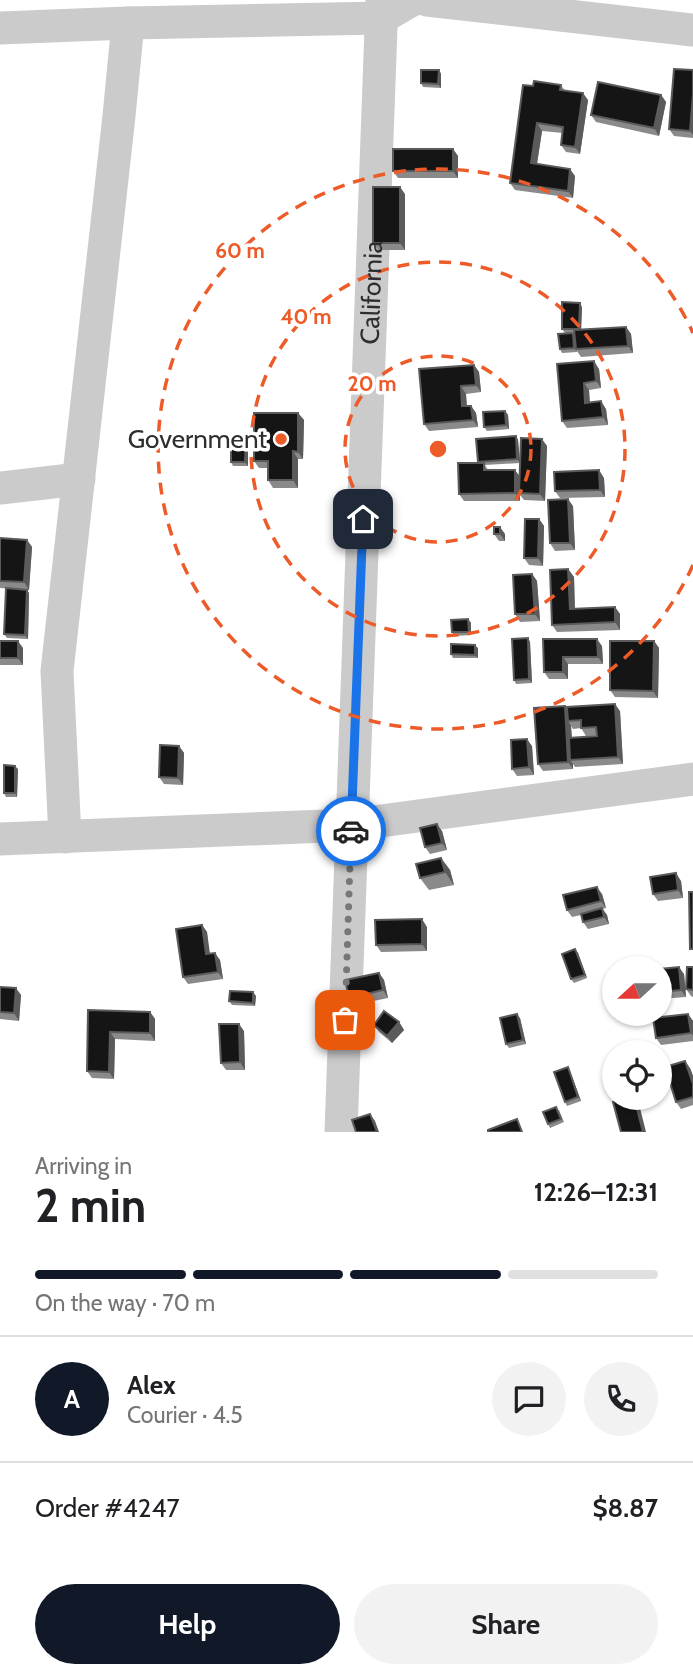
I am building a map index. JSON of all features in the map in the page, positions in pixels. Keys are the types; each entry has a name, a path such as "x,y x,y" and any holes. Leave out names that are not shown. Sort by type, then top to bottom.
{"street":[{"path":"0,27 381,9 412,0"},
{"path":"427,0 693,30"},
{"name":"California","path":"341,1132 381,9"},
{"path":"65,837 57,671 128,23"},
{"path":"0,488 79,480"},
{"path":"0,839 351,825 693,779"}],"building":[{"path":"674,69 693,70 690,131 669,129"},
{"path":"421,70 439,70 438,84 421,83"},
{"path":"534,81 561,85 560,90 583,93 575,147 561,145 563,127 537,123 531,163 570,169 568,191 510,183 523,85 533,86"},
{"path":"598,82 661,95 654,128 591,115"},
{"path":"393,149 453,149 453,171 393,171"},
{"path":"373,187 400,187 400,243 373,243"},
{"path":"562,302 580,303 579,329 562,329"},
{"path":"626,327 628,346 576,349 574,330"},
{"path":"573,333 574,348 560,349 558,334"},
{"path":"594,361 596,381 584,383 585,403 601,401 603,417 562,421 557,364"},
{"path":"474,365 476,385 461,386 462,406 471,406 473,420 424,424 419,369"},
{"path":"505,411 506,425 484,427 483,412"},
{"name":"Government","path":"254,413 298,413 298,452 293,451 293,480 268,480 268,461 254,461"},
{"path":"516,436 517,459 478,462 476,439"},
{"path":"521,438 542,439 540,494 519,493"},
{"path":"246,439 245,462 231,462 231,440"},
{"path":"458,463 484,463 484,470 515,470 515,493 459,494"},
{"path":"599,470 600,490 555,491 554,472"},
{"path":"568,499 570,543 550,543 548,500"},
{"path":"525,519 539,519 538,558 524,558"},
{"path":"494,527 500,527 500,534 494,534"},
{"path":"0,538 27,540 24,582 0,581"},
{"path":"568,569 570,609 615,607 615,622 552,625 550,570"},
{"path":"532,574 535,614 515,614 513,575"},
{"path":"6,588 27,590 25,635 4,634"},
{"path":"468,619 469,632 452,632 451,620"},
{"path":"528,638 529,679 514,680 512,639"},
{"path":"543,639 597,639 598,657 563,657 563,672 544,672"},
{"path":"0,641 18,641 18,658 0,658"},
{"path":"610,641 654,641 653,691 610,690"},
{"path":"451,644 475,645 475,655 451,654"},
{"path":"615,704 618,757 570,760 569,738 597,736 596,727 581,728 581,720 568,721 567,707"},
{"path":"565,706 568,762 538,764 534,708"},
{"path":"527,739 529,767 512,769 511,740"},
{"path":"160,745 179,746 178,778 159,777"},
{"path":"4,765 15,766 15,793 4,793"},
{"path":"437,824 442,843 425,847 420,828"},
{"path":"441,858 445,872 420,878 416,864"},
{"path":"676,873 678,890 653,894 650,877"},
{"path":"597,887 601,901 567,910 563,895"},
{"path":"689,892 693,892 693,949 690,949"},
{"path":"602,908 604,917 583,922 581,914"},
{"path":"422,919 422,944 376,945 375,920"},
{"path":"202,925 206,954 215,953 218,972 183,977 176,929"},
{"path":"575,949 585,975 571,979 562,954"},
{"path":"679,967 681,990 672,991 672,968"},
{"path":"687,967 693,967 693,990 686,989"},
{"path":"379,973 383,990 349,998 345,980"},
{"path":"0,987 16,988 14,1013 0,1012"},
{"path":"230,991 253,992 253,1003 229,1001"},
{"path":"88,1010 150,1012 150,1033 110,1032 109,1072 87,1071"},
{"path":"384,1011 399,1022 387,1036 374,1025"},
{"path":"517,1014 523,1040 506,1044 500,1018"},
{"path":"688,1014 691,1033 656,1038 654,1026 672,1026 672,1016"},
{"path":"219,1024 239,1024 240,1062 221,1063"},
{"path":"685,1061 693,1084 693,1097 676,1102 672,1089 672,1065"},
{"path":"568,1067 578,1097 565,1102 554,1072"},
{"path":"556,1107 561,1119 548,1124 543,1112"},
{"path":"615,1110 637,1110 643,1132 621,1132"},
{"path":"370,1114 377,1132 356,1132 352,1120"},
{"path":"517,1119 522,1132 488,1132 488,1130"}],"way so far":[{"path":"345,1020 351,831"}],"place":[{"name":"Government","path":"281,439"}],"route":[{"path":"351,831 363,519"}]}
